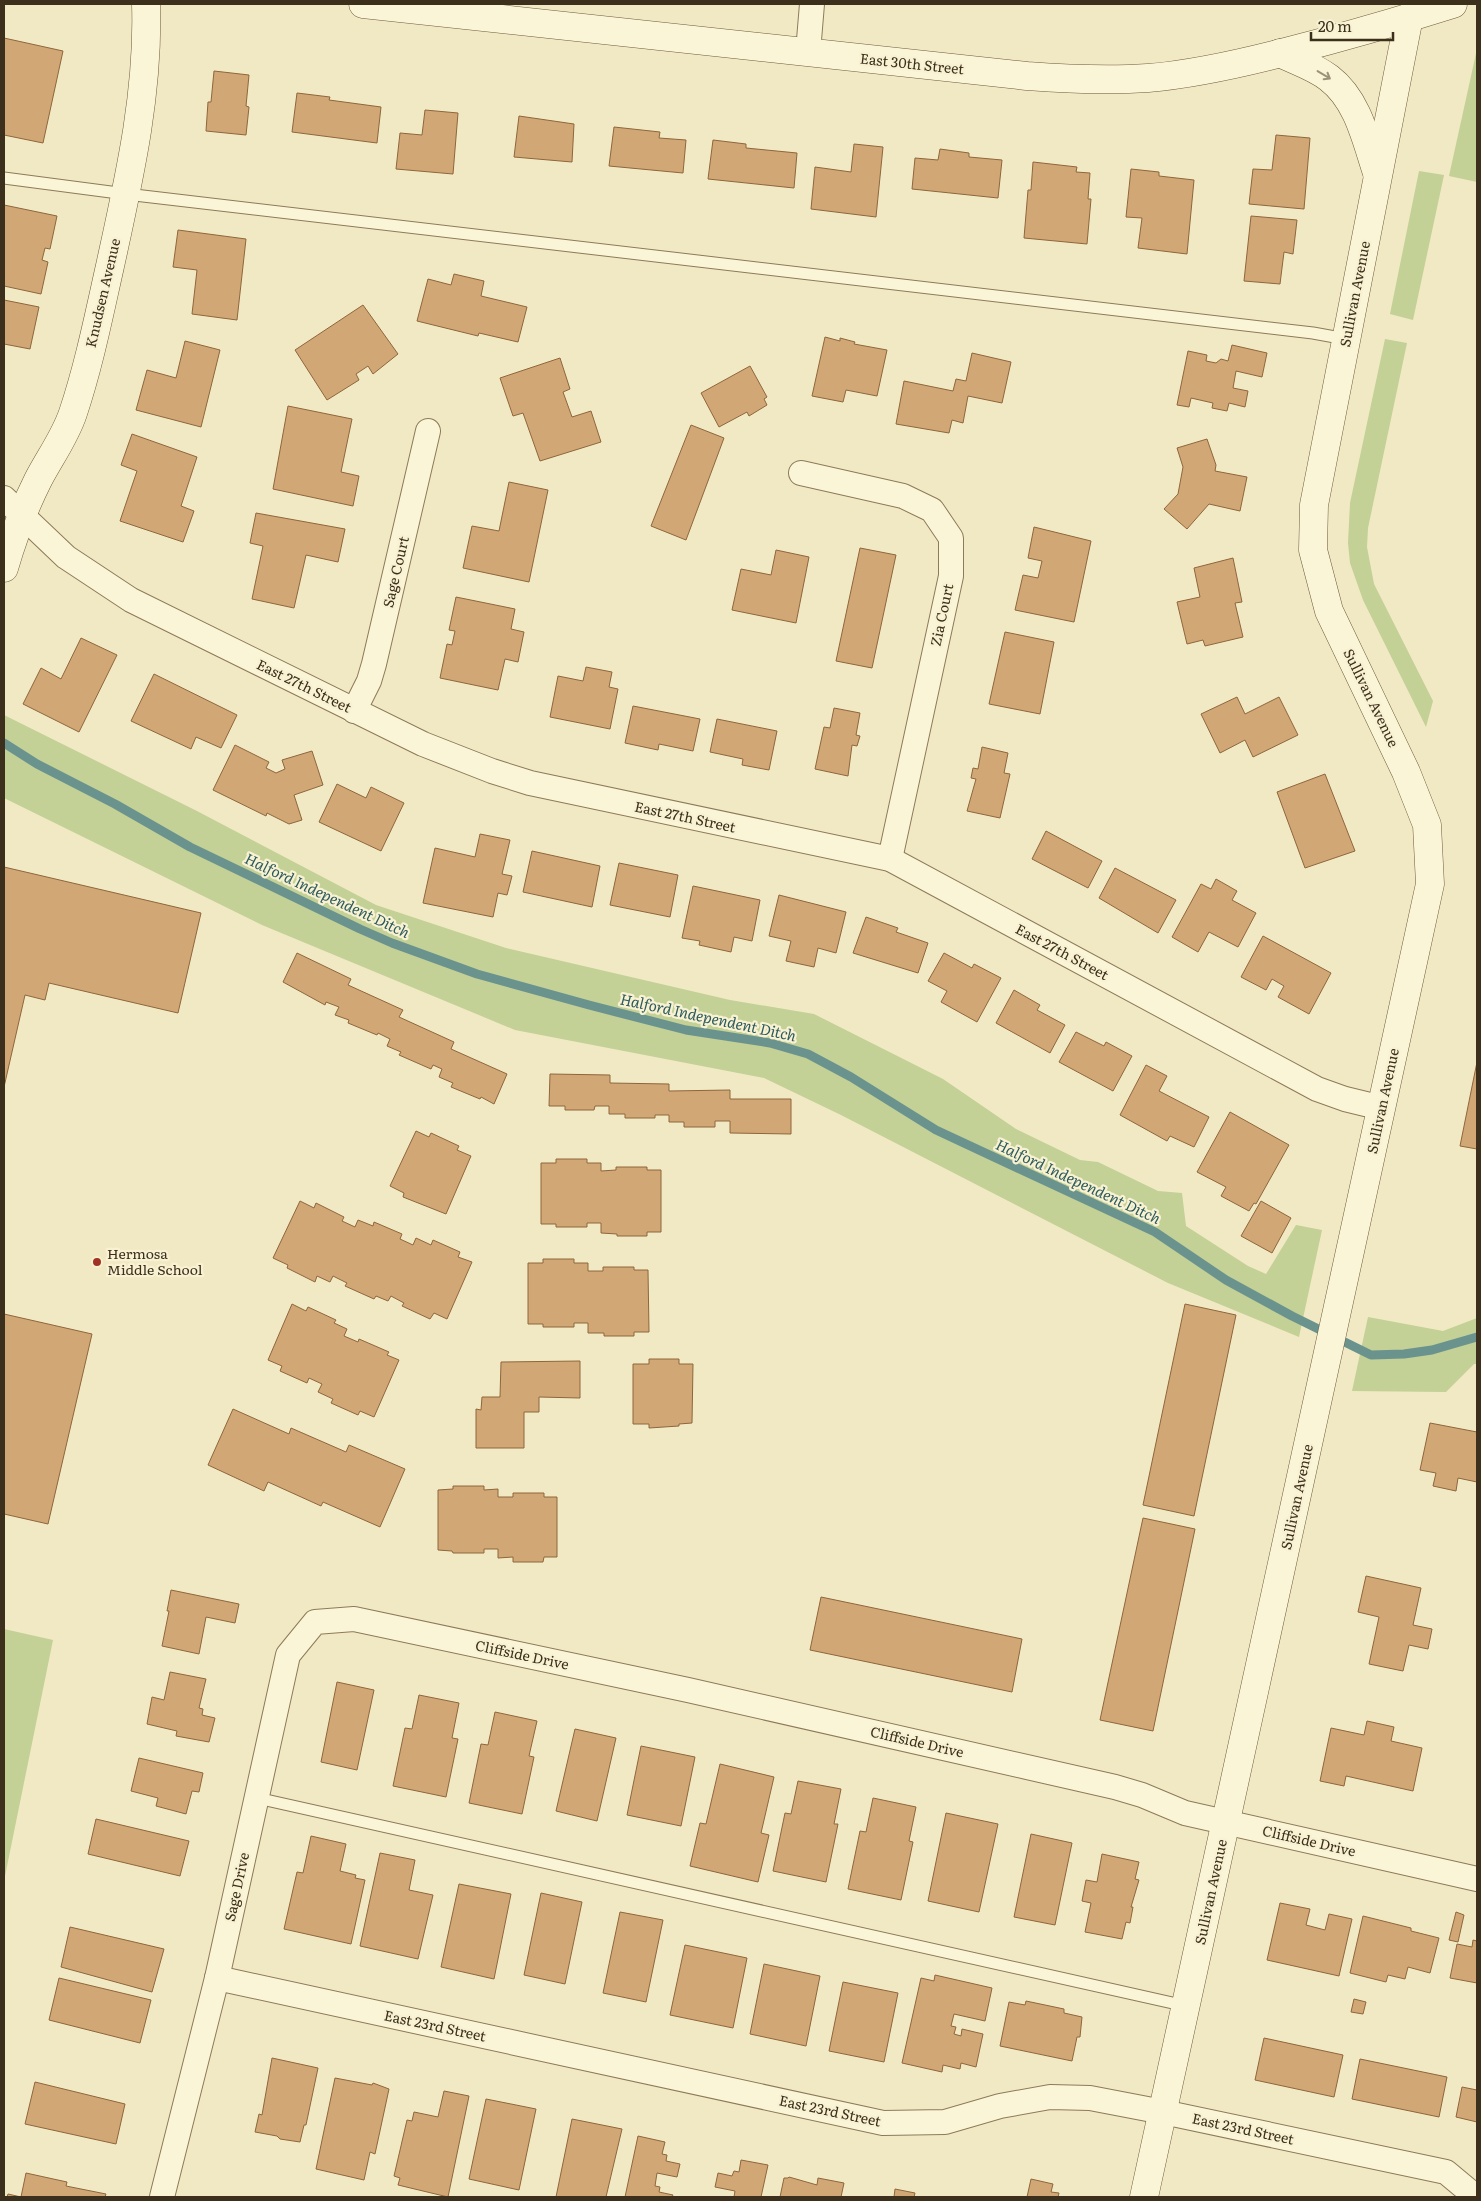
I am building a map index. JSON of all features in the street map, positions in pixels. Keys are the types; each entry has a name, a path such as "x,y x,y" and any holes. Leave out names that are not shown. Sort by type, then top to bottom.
{"main road":[{"name":"Knudsen Avenue","path":"4,568 13,506 39,479 66,431 73,413 93,341 140,122 146,75 146,4"},
{"name":"East 30th Street","path":"363,4 1027,76 1104,80 1148,78 1246,62 1352,35 1411,10 1453,4"},
{"name":"Sullivan Avenue","path":"1144,2197 1430,884 1430,847 1427,825 1406,772 1329,611 1314,550 1314,505 1411,10"},
{"path":"1280,53 1328,77 1344,92 1355,110 1378,175"}],"street":[{"path":"808,52 812,4"},
{"name":"Sage Court","path":"354,711 369,681 374,664 428,431"},
{"name":"Zia Court","path":"801,473 903,496 932,510 951,538 951,576 890,859"},
{"name":"East 27th Street","path":"13,506 66,557 131,600 354,711 462,760 530,783 890,859 1317,1089 1345,1099 1382,1108"},
{"name":"Cliffside Drive","path":"354,1619 688,1690 1115,1787 1142,1795 1185,1813 1477,1879"},
{"name":"Sage Drive","path":"162,2197 217,1978 288,1654 315,1622 354,1619"},
{"name":"East 23rd Street","path":"217,1978 884,2123 945,2122 1000,2106 1050,2097 1090,2098 1446,2172 1476,2197"}],"lane":[{"path":"4,178 126,194 1313,333 1346,339"},
{"path":"257,1798 1186,2006"}],"green space":[{"path":"1477,49 1477,182 1449,176"},
{"path":"1419,171 1444,175 1413,320 1390,314"},
{"path":"1385,339 1407,343 1368,528 1367,547 1374,584 1433,701 1426,727 1363,600 1350,563 1348,543 1350,503"},
{"path":"4,715 195,810 376,905 506,948 730,1000 814,1014 943,1079 1016,1129 1080,1160 1098,1162 1158,1191 1182,1193 1186,1226 1248,1266 1266,1274 1296,1225 1322,1230 1299,1337 1168,1283 841,1115 764,1078 515,1030 262,925 4,798"},
{"path":"1368,1317 1443,1331 1477,1318 1477,1364 1474,1364 1446,1392 1352,1391"},
{"path":"4,1629 53,1640 4,1881"}],"building":[{"path":"4,38 63,51 43,143 4,135"},
{"path":"214,71 249,75 246,106 249,107 246,135 206,131 208,102 211,102"},
{"path":"297,93 330,97 329,100 381,107 377,143 292,132"},
{"path":"425,110 458,113 453,174 396,169 400,133 422,135"},
{"path":"519,116 574,124 572,162 514,157"},
{"path":"614,127 660,132 659,138 686,140 683,173 609,166"},
{"path":"1276,135 1310,138 1304,209 1249,204 1253,169 1272,170"},
{"path":"713,140 746,144 746,148 797,153 794,188 708,179"},
{"path":"854,144 883,147 876,217 811,209 815,167 851,172"},
{"path":"940,149 969,153 969,157 1002,160 998,198 912,189 915,158 938,160"},
{"path":"1033,162 1077,167 1076,172 1090,173 1088,199 1091,199 1087,244 1024,238 1028,190 1031,190"},
{"path":"1131,169 1159,172 1159,176 1194,180 1187,254 1138,248 1142,218 1126,217"},
{"path":"4,205 57,216 50,249 45,248 42,260 48,262 41,294 4,286"},
{"path":"1251,216 1297,220 1293,254 1284,252 1280,284 1244,281"},
{"path":"178,230 246,239 237,320 192,314 197,270 173,267"},
{"path":"454,274 484,281 481,296 527,307 518,342 479,333 478,336 417,321 428,279 451,285"},
{"path":"4,300 39,307 30,349 4,344"},
{"path":"363,305 398,354 373,374 368,366 356,374 359,380 327,400 295,350"},
{"path":"825,337 840,341 840,338 855,342 854,344 887,350 877,396 846,390 843,402 812,396"},
{"path":"185,341 220,350 201,427 136,410 147,370 176,378"},
{"path":"1232,345 1267,353 1262,377 1236,371 1233,388 1248,391 1245,407 1229,403 1227,411 1212,408 1213,403 1191,398 1189,407 1177,405 1188,351 1207,355 1206,361 1216,363 1221,359 1228,361"},
{"path":"972,353 1011,362 1002,403 968,396 963,423 952,420 949,433 896,424 904,381 953,391 956,379 966,381"},
{"path":"560,358 570,389 563,392 572,417 591,411 601,442 540,461 523,413 513,416 500,378"},
{"path":"750,366 767,397 764,399 767,405 749,416 747,412 719,427 701,393"},
{"path":"288,406 352,419 341,472 359,476 353,506 273,489"},
{"path":"691,425 724,438 686,540 651,526"},
{"path":"132,434 197,457 181,506 194,511 183,542 120,521 137,471 121,465"},
{"path":"1207,439 1216,465 1215,471 1247,477 1240,511 1209,504 1187,529 1164,509 1178,494 1183,467 1177,448"},
{"path":"509,482 548,490 529,582 463,568 472,526 499,531"},
{"path":"256,513 345,529 338,562 306,555 294,608 252,599 263,546 250,543"},
{"path":"1034,527 1091,541 1074,622 1015,610 1023,575 1038,578 1042,561 1028,558"},
{"path":"860,548 896,555 872,668 836,661"},
{"path":"776,550 809,557 796,623 732,610 741,569 771,575"},
{"path":"1233,558 1242,602 1235,603 1243,637 1205,646 1203,640 1187,644 1177,602 1200,597 1194,568"},
{"path":"456,597 515,609 511,629 524,632 518,662 505,659 498,690 440,678 447,644 452,645 455,631 449,630"},
{"path":"1005,632 1054,642 1040,714 989,704"},
{"path":"81,638 117,655 79,732 23,704 41,668 61,679"},
{"path":"586,667 612,672 609,687 618,689 610,729 550,717 558,676 583,681"},
{"path":"154,674 237,715 221,748 196,737 191,749 131,721"},
{"path":"1237,697 1245,714 1279,697 1298,735 1253,757 1245,740 1220,753 1201,714"},
{"path":"633,706 700,719 693,751 659,744 658,750 625,743"},
{"path":"834,708 860,713 856,735 860,736 857,746 852,745 848,776 815,769 824,727 830,728"},
{"path":"717,719 777,731 769,770 742,765 743,759 710,752"},
{"path":"235,745 269,762 266,768 276,773 285,769 282,760 312,751 323,785 294,795 302,820 289,824 267,813 266,816 213,790"},
{"path":"982,747 1008,753 1004,773 1010,774 1000,818 967,811 976,779 971,778 973,768 978,769"},
{"path":"1325,774 1355,851 1305,868 1277,792"},
{"path":"337,784 366,798 371,787 404,803 381,851 319,822"},
{"path":"1046,831 1102,861 1088,888 1032,859"},
{"path":"480,834 510,840 502,874 512,876 507,895 498,893 493,917 423,903 435,848 475,857"},
{"path":"532,851 600,866 592,907 523,892"},
{"path":"619,863 678,875 670,917 610,905"},
{"path":"4,867 201,913 178,1013 49,983 45,1000 25,995 4,1087"},
{"path":"1115,868 1176,900 1158,933 1099,898"},
{"path":"1216,879 1237,891 1232,900 1256,913 1238,947 1209,932 1198,952 1172,937 1201,884 1211,889"},
{"path":"693,886 760,900 752,941 734,937 731,952 699,945 700,941 682,938"},
{"path":"779,895 846,912 836,953 818,948 814,967 786,961 791,941 769,936"},
{"path":"866,917 898,928 896,932 928,943 918,973 853,953"},
{"path":"1263,936 1331,973 1309,1014 1278,997 1284,986 1272,979 1266,990 1241,977"},
{"path":"297,953 351,979 348,985 403,1010 399,1017 454,1042 451,1049 507,1074 494,1104 481,1097 480,1099 451,1087 453,1083 439,1077 442,1069 433,1065 431,1069 399,1055 401,1052 387,1046 390,1039 348,1023 349,1020 335,1015 339,1007 326,1002 325,1005 283,982"},
{"path":"944,953 972,968 974,964 1001,978 977,1022 941,1002 947,991 928,981"},
{"path":"1014,990 1040,1005 1037,1010 1065,1025 1050,1053 996,1023"},
{"path":"1076,1032 1104,1046 1106,1042 1132,1056 1113,1091 1059,1062"},
{"path":"1477,1062 1477,1149 1460,1146"},
{"path":"1146,1065 1167,1076 1159,1091 1209,1117 1194,1147 1170,1136 1167,1141 1120,1115"},
{"path":"550,1074 610,1075 610,1083 669,1084 669,1091 730,1090 730,1099 791,1099 791,1134 730,1133 730,1121 715,1121 715,1127 684,1127 684,1122 669,1122 669,1115 655,1115 655,1118 625,1118 625,1114 609,1114 609,1106 595,1106 594,1110 565,1110 565,1106 549,1106"},
{"path":"1230,1112 1289,1145 1256,1204 1254,1203 1249,1211 1221,1196 1226,1187 1197,1172"},
{"path":"416,1131 429,1137 431,1133 459,1146 457,1150 471,1156 446,1214 403,1197 404,1193 390,1186"},
{"path":"556,1159 587,1159 587,1163 601,1163 601,1171 616,1170 616,1167 647,1167 647,1170 661,1170 661,1232 647,1232 647,1236 617,1236 617,1234 601,1233 601,1223 587,1223 587,1227 556,1227 556,1224 541,1224 541,1163 556,1163"},
{"path":"300,1201 314,1208 316,1203 344,1217 342,1221 355,1227 358,1220 373,1226 374,1222 402,1234 400,1239 413,1245 416,1238 431,1245 433,1240 460,1252 458,1257 472,1262 447,1319 434,1313 430,1319 402,1306 404,1303 391,1296 388,1301 376,1296 374,1299 345,1286 347,1283 333,1276 330,1282 317,1276 315,1282 287,1268 288,1265 273,1258"},
{"path":"1261,1201 1291,1218 1272,1253 1241,1236"},
{"path":"543,1259 574,1259 574,1263 588,1263 588,1271 603,1271 603,1267 634,1267 634,1270 648,1270 649,1332 634,1332 634,1336 604,1336 604,1333 588,1333 588,1323 574,1323 574,1327 543,1327 543,1324 528,1324 528,1263 543,1263"},
{"path":"292,1304 306,1311 308,1307 336,1320 334,1323 347,1329 344,1336 358,1342 359,1339 389,1352 387,1355 399,1360 374,1417 360,1411 358,1415 331,1403 333,1399 318,1392 322,1384 309,1378 307,1383 280,1371 282,1366 268,1360"},
{"path":"1185,1304 1236,1315 1194,1516 1143,1505"},
{"path":"4,1314 92,1334 48,1524 4,1514"},
{"path":"649,1359 679,1359 679,1364 693,1364 692,1423 649,1428 649,1424 633,1424 633,1364 649,1364"},
{"path":"580,1361 580,1398 539,1397 539,1412 524,1412 524,1448 476,1448 476,1409 481,1410 482,1397 500,1397 501,1362"},
{"path":"233,1409 289,1434 291,1428 346,1452 349,1445 405,1469 380,1527 323,1502 321,1506 268,1482 264,1491 208,1465"},
{"path":"1430,1423 1477,1432 1477,1482 1458,1478 1456,1491 1433,1486 1436,1473 1420,1470"},
{"path":"453,1486 484,1486 484,1490 498,1489 498,1497 513,1497 513,1493 544,1493 544,1497 557,1497 557,1557 544,1557 543,1562 513,1562 513,1557 498,1558 498,1549 484,1549 484,1553 453,1553 452,1551 438,1550 438,1490 453,1489"},
{"path":"1143,1518 1195,1529 1153,1731 1100,1720"},
{"path":"1366,1576 1421,1588 1413,1625 1432,1629 1428,1649 1409,1645 1403,1671 1369,1664 1379,1617 1358,1612"},
{"path":"171,1590 239,1604 235,1623 206,1617 199,1654 162,1646"},
{"path":"821,1597 1022,1639 1012,1692 810,1650"},
{"path":"170,1672 206,1679 199,1708 203,1709 202,1715 215,1718 209,1742 176,1736 177,1731 147,1724 152,1697 164,1700"},
{"path":"337,1682 374,1690 357,1770 321,1762"},
{"path":"419,1695 459,1703 452,1738 458,1739 446,1797 393,1786 405,1728 412,1729"},
{"path":"495,1712 537,1721 529,1756 534,1757 522,1814 469,1803 481,1744 488,1745"},
{"path":"1367,1721 1394,1727 1391,1741 1422,1748 1413,1791 1346,1776 1344,1786 1320,1781 1331,1728 1364,1735"},
{"path":"575,1729 616,1738 597,1821 556,1811"},
{"path":"641,1746 695,1757 681,1826 627,1815"},
{"path":"139,1758 203,1773 199,1792 192,1791 186,1814 156,1806 158,1798 131,1791"},
{"path":"720,1764 774,1777 761,1833 769,1835 758,1882 690,1866 700,1823 706,1824"},
{"path":"798,1781 841,1789 834,1824 838,1824 826,1882 773,1871 785,1813 791,1814"},
{"path":"873,1798 916,1807 909,1841 913,1842 901,1900 848,1889 860,1831 866,1832"},
{"path":"946,1813 998,1824 979,1912 928,1901"},
{"path":"96,1819 189,1841 180,1876 88,1854"},
{"path":"1031,1834 1072,1843 1055,1925 1014,1917"},
{"path":"311,1836 346,1844 340,1871 356,1875 355,1878 365,1880 351,1944 284,1929 297,1872 303,1873"},
{"path":"380,1853 415,1860 409,1890 433,1895 418,1959 360,1946"},
{"path":"1102,1854 1139,1862 1135,1879 1139,1880 1131,1907 1133,1907 1130,1923 1126,1922 1122,1939 1085,1932 1091,1903 1082,1901 1086,1880 1097,1882"},
{"path":"459,1884 511,1894 494,1979 441,1967"},
{"path":"541,1893 582,1902 565,1984 524,1975"},
{"path":"1280,1903 1310,1909 1306,1925 1325,1930 1329,1914 1352,1919 1339,1976 1267,1960"},
{"path":"620,1912 663,1920 646,2002 603,1993"},
{"path":"1456,1912 1464,1915 1458,1942 1449,1940"},
{"path":"1363,1916 1411,1928 1411,1931 1439,1938 1430,1973 1408,1967 1405,1979 1388,1975 1386,1982 1350,1973"},
{"path":"70,1927 164,1949 152,1992 61,1967"},
{"path":"1473,1940 1477,1941 1477,1983 1450,1978 1457,1944 1472,1947"},
{"path":"685,1945 747,1958 733,2028 670,2015"},
{"path":"764,1964 820,1976 806,2046 750,2034"},
{"path":"935,1975 992,1988 985,2021 954,2014 951,2026 956,2027 954,2034 961,2036 962,2029 983,2034 976,2067 961,2063 960,2069 943,2065 942,2072 902,2063 921,1978 934,1981"},
{"path":"59,1978 151,2000 140,2043 49,2020"},
{"path":"843,1982 898,1993 884,2062 829,2051"},
{"path":"1354,1999 1366,2002 1363,2014 1351,2012"},
{"path":"1026,2001 1064,2009 1064,2013 1082,2017 1080,2037 1077,2037 1072,2061 1000,2046 1009,2002 1025,2005"},
{"path":"1264,2038 1343,2055 1334,2097 1255,2080"},
{"path":"272,2058 318,2068 306,2125 304,2125 300,2142 255,2132 259,2114 262,2115"},
{"path":"1360,2059 1447,2077 1439,2117 1352,2099"},
{"path":"335,2078 372,2085 373,2083 389,2089 375,2154 370,2152 364,2180 316,2169"},
{"path":"35,2082 125,2104 116,2144 25,2124"},
{"path":"1462,2087 1477,2090 1477,2122 1456,2117"},
{"path":"444,2091 469,2096 448,2197 398,2185 400,2178 394,2176 407,2120 412,2121 414,2112 438,2117"},
{"path":"486,2099 536,2109 519,2190 469,2179"},
{"path":"572,2119 622,2129 606,2197 556,2197"},
{"path":"638,2136 665,2142 662,2154 667,2155 666,2161 680,2164 677,2177 657,2173 655,2186 660,2187 659,2192 673,2195 672,2197 625,2197"},
{"path":"741,2160 768,2165 761,2197 734,2197 735,2191 715,2187 718,2173 732,2176 734,2171 739,2172"},
{"path":"26,2173 67,2182 66,2186 106,2194 105,2197 21,2197"},
{"path":"789,2177 817,2185 818,2178 844,2183 841,2197 780,2197 784,2178"},
{"path":"1031,2179 1053,2184 1051,2192 1059,2193 1058,2197 1027,2197"},
{"path":"895,2189 915,2193 914,2197 894,2197"},
{"path":"8,2194 21,2197 7,2197"}],"waterway":[{"name":"Halford Independent Ditch","path":"4,743 37,764 115,804 190,847 392,943 477,974 589,1005 686,1030 770,1043 808,1054 851,1077 936,1130 1155,1232 1226,1280 1292,1316 1371,1355 1404,1354 1432,1350 1477,1337"}],"place":[{"name":"Hermosa Middle School","path":"97,1262"}]}
